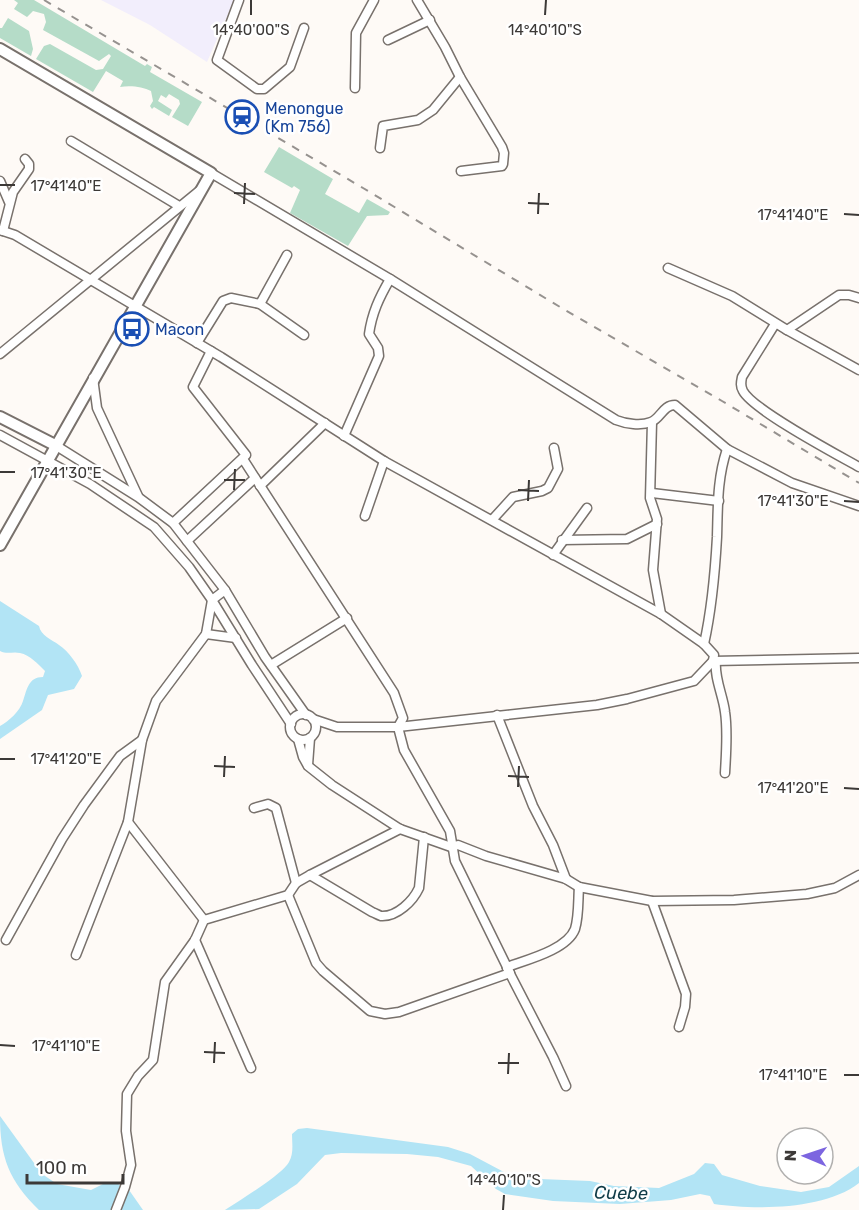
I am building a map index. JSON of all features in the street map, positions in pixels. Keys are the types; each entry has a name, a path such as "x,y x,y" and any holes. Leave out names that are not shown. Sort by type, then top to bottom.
{"main road":[{"path":"0,49 211,173 0,545"},
{"path":"1,419 55,446"}],"street":[{"path":"239,0 217,60 257,89 264,89 290,67 304,28"},
{"path":"355,88 356,33 374,0"},
{"path":"417,0 504,153 502,166 461,171"},
{"path":"388,40 430,20"},
{"path":"380,148 383,126 418,120 433,110 460,77"},
{"path":"71,141 179,206"},
{"path":"25,159 29,169 14,190 1,230 15,235 136,305 384,461 661,614 704,644 714,655 725,709 725,773"},
{"path":"211,173 390,279 616,420 627,423 652,422"},
{"path":"0,181 9,202"},
{"path":"0,354 202,189"},
{"path":"260,304 287,255"},
{"path":"668,268 732,296 775,324 859,370"},
{"path":"344,436 379,356 378,348 369,334 375,307 390,279"},
{"path":"787,330 839,295 859,298"},
{"path":"198,343 227,299 260,304 304,335"},
{"path":"775,324 742,377 743,392 764,411 859,467"},
{"path":"173,523 246,455 193,387 211,351"},
{"path":"93,378 97,408 138,497"},
{"path":"81,399 97,408"},
{"path":"661,614 653,570 657,516 650,498 652,494 652,422 667,406 678,406 727,449 792,483 859,506"},
{"path":"187,541 325,423"},
{"path":"0,435 90,484 154,527 189,567 212,600 291,724 292,733 298,739 308,766 332,785 400,829 451,847 458,844 486,856 566,879 579,887 652,901 734,900 807,894 835,888 859,874"},
{"path":"55,446 138,497 173,523 225,590 265,657 316,727 312,737 308,766"},
{"path":"492,520 513,497 548,488 558,470 554,448"},
{"path":"704,644 711,609 719,501 718,486 727,449"},
{"path":"243,459 394,693 403,718 398,727 404,750 450,831 455,861 566,1086"},
{"path":"365,516 384,461"},
{"path":"652,494 719,501"},
{"path":"553,555 587,508"},
{"path":"154,527 163,515"},
{"path":"562,540 627,539 657,524"},
{"path":"76,956 128,822 141,740 156,701 206,634 212,600 225,590"},
{"path":"271,665 347,618"},
{"path":"206,634 236,638"},
{"path":"252,665 265,657"},
{"path":"291,724 297,717 309,717 337,727 398,727 597,705 694,681 715,661 859,658"},
{"path":"497,716 533,806 553,845 566,879"},
{"path":"298,739 312,737 337,727"},
{"path":"6,940 45,868 84,805 120,756 141,740"},
{"path":"254,808 268,804 276,808 296,883"},
{"path":"128,822 204,920"},
{"path":"116,1210 131,1165 126,1131 127,1094 138,1076 153,1060 165,982 195,940 204,920 288,895 296,883 400,829"},
{"path":"310,875 381,916 395,912 407,905 419,888 424,837"},
{"path":"288,895 316,963 329,978 370,1011 385,1014 399,1012 508,970 561,946 571,937 576,923 579,887"},
{"path":"652,901 686,994 685,1007 679,1026"},
{"path":"195,940 251,1068"}],"shaded area":[{"path":"101,0 234,0 207,62 150,25"}],"green space":[{"path":"14,0 34,0 145,66 147,64 152,67 150,72 202,102 188,126 172,117 180,104 179,100 169,94 166,98 161,95 158,101 172,110 169,116 154,107 152,109 150,106 153,101 151,91 137,87 120,87 123,81 106,71 93,92 36,59 44,46 50,44 96,70 103,69 111,56 109,54 99,61 43,30 46,22 44,14 33,11 27,17 14,9 18,3"},
{"path":"8,18 29,31 33,49 31,56 0,38 0,28"},
{"path":"279,147 333,179 325,194 359,213 367,199 390,212 388,215 367,216 348,246 290,213 300,190 264,172"}],"water":[{"path":"0,601 39,626 44,635 70,655 82,676 74,689 48,695 42,710 0,739 0,726 17,712 31,682 43,677 45,671 24,654 0,651"},
{"path":"0,1116 42,1174 57,1184 91,1190 105,1183 116,1183 129,1190 143,1210 39,1210 20,1189 8,1168 0,1131"},
{"name":"Cuebe","path":"307,1128 448,1147 470,1154 515,1178 590,1181 614,1186 659,1188 694,1174 705,1163 714,1164 722,1175 760,1186 801,1192 835,1186 835,1183 859,1166 859,1183 828,1199 789,1206 749,1207 714,1204 710,1196 700,1194 671,1200 620,1204 553,1201 505,1194 496,1189 471,1166 438,1157 341,1153 325,1155 297,1184 259,1209 225,1210 285,1167 292,1155 292,1134 298,1129"}],"railway":[{"path":"44,0 859,483"}],"place":[{"name":"Menongue (Km 756)","path":"242,117"},
{"name":"Macon","path":"132,329"}]}
